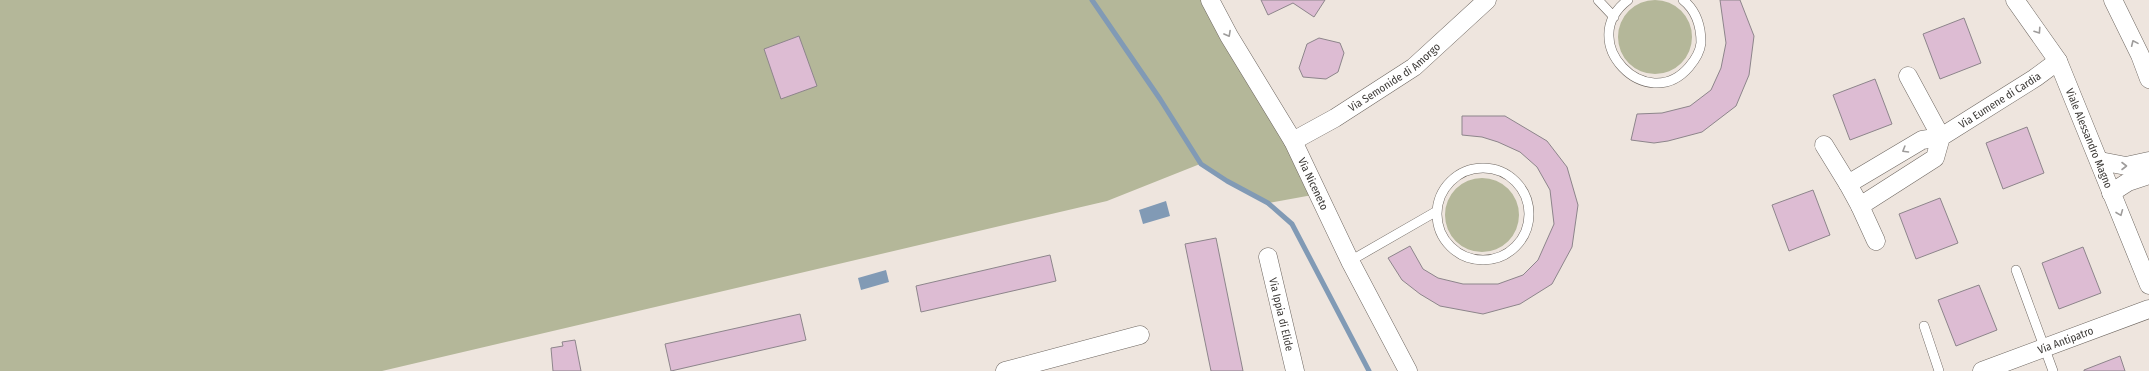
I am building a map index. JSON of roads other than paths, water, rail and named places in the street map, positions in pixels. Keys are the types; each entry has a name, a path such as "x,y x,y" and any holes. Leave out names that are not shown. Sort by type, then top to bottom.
{"street":[{"name":"Via Niceneto","path":"1210,0 1229,36 1293,141 1350,260 1408,371"},
{"name":"Via Semonide di Amorgo","path":"1293,141 1335,118 1414,67 1487,0"},
{"name":"Viale Alessandro Magno","path":"2015,0 2058,61 2100,161 2111,193 2149,285"},
{"path":"2113,0 2137,50 2149,80"},
{"name":"Via Eumene di Cardia","path":"1848,184 1922,140 1941,137 2035,78 2058,61"},
{"path":"1860,206 1935,158 1941,137 1908,76"},
{"path":"1824,145 1860,206 1876,241"},
{"path":"2100,161 2126,166 2149,161"},
{"path":"2111,193 2128,182 2149,175"},
{"name":"Via Ippia di Elide","path":"1268,257 1295,371"},
{"name":"Via Antipatro","path":"1982,371 2149,309"},
{"path":"1005,371 1140,335"}],"lane":[{"path":"1598,0 1614,17"},
{"path":"1628,0 1622,5 1614,17 1609,32 1610,48 1617,62 1627,73 1641,81 1656,83 1672,80 1685,72 1695,60 1700,46 1701,31 1697,17 1689,5 1683,0"},
{"path":"1350,260 1436,211 1440,195 1449,182 1463,172 1483,168 1494,169 1509,176 1520,187 1527,201 1529,217 1525,232 1518,244 1500,256 1479,260 1465,257 1453,249 1440,232 1436,211"},
{"path":"2016,270 2053,371"},
{"path":"1924,326 1939,371"}],"water":[{"path":"1166,201 1170,216 1143,224 1139,210"},
{"path":"886,270 889,282 861,290 858,278"}],"waterway":[{"path":"1092,0 1160,99 1201,164 1227,181 1268,203 1292,224 1369,371"}]}
